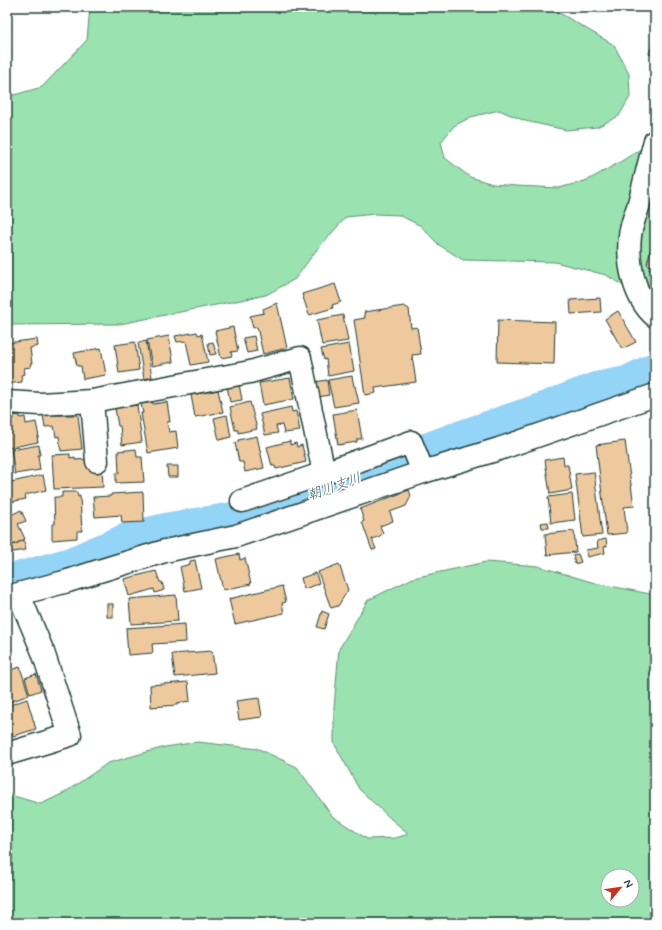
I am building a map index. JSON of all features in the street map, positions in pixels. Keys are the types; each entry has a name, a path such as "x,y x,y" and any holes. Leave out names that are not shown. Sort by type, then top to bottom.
{"street":[{"path":"655,141 630,236 631,268 636,290 644,303 655,316"},
{"path":"7,402 40,404 92,401 250,372 300,358 324,473"},
{"path":"7,754 70,735 43,652 12,596 68,581 165,551 236,536 423,472 499,449 655,395"},
{"path":"92,401 97,461"},
{"path":"242,501 411,442 423,472"}],"green space":[{"path":"90,7 547,7 550,10 558,12 614,45 629,74 630,97 619,116 597,127 566,130 525,121 499,110 471,117 454,126 441,142 445,158 470,177 493,184 559,188 588,180 655,140 655,305 606,275 555,262 463,260 439,245 421,226 399,215 375,214 346,217 315,252 295,279 266,295 120,324 7,325 7,97 42,87 87,40"},
{"path":"486,562 538,566 595,583 655,595 655,923 7,923 7,794 41,804 64,793 108,763 165,747 198,742 259,749 297,767 332,816 367,839 395,838 409,834 359,789 334,743 334,707 339,649 368,600 413,578"}],"building":[{"path":"655,37 655,56 649,54"},
{"path":"652,244 655,245 655,272 649,270 650,266 647,264"},
{"path":"335,284 341,302 332,305 333,308 309,315 302,294"},
{"path":"600,298 601,312 571,314 570,300"},
{"path":"277,303 287,348 263,354 257,327 253,328 250,316 264,313 263,309"},
{"path":"404,306 409,309 411,328 417,327 421,354 412,355 416,382 375,388 376,393 365,395 354,320 365,318 364,312"},
{"path":"618,311 636,342 622,349 605,319"},
{"path":"343,315 348,341 322,345 317,320"},
{"path":"498,320 555,322 554,364 497,362"},
{"path":"233,327 238,351 231,352 232,356 221,358 215,331"},
{"path":"197,332 198,335 202,334 208,362 191,365 186,341 177,342 175,336"},
{"path":"169,336 173,362 152,366 147,340"},
{"path":"254,336 257,351 247,353 243,338"},
{"path":"37,339 38,346 30,348 32,364 30,364 31,367 24,368 25,374 21,375 22,382 7,384 7,343"},
{"path":"146,341 152,377 144,379 138,343"},
{"path":"135,342 139,370 119,373 115,345"},
{"path":"213,342 216,354 210,355 208,343"},
{"path":"349,344 354,371 328,376 326,359 324,360 321,349"},
{"path":"101,348 106,375 83,379 81,366 77,366 74,353"},
{"path":"352,376 359,403 334,407 328,380"},
{"path":"290,378 294,399 263,405 259,383"},
{"path":"327,380 329,395 318,397 315,382"},
{"path":"239,384 242,400 230,402 227,386"},
{"path":"218,390 223,412 195,417 191,395"},
{"path":"152,402 153,404 167,402 170,422 167,422 169,432 176,431 178,448 148,453 141,413 143,413 141,404"},
{"path":"250,402 257,429 238,433 238,430 235,430 230,407"},
{"path":"137,405 142,442 122,445 120,426 118,426 115,408"},
{"path":"291,407 292,412 296,411 300,431 284,433 282,425 276,426 278,433 265,435 260,414"},
{"path":"357,410 362,439 357,439 357,442 338,445 333,414"},
{"path":"20,415 20,418 25,417 26,424 36,422 39,437 37,437 38,442 8,448 7,424 11,423 10,419 13,419 13,416"},
{"path":"43,415 78,415 82,449 61,451 59,436 56,437 54,426 45,427"},
{"path":"227,415 231,437 219,440 214,418"},
{"path":"257,436 264,468 245,472 243,462 239,462 235,443 238,442 238,440"},
{"path":"290,441 290,445 296,443 297,447 302,445 306,462 276,469 275,466 272,466 267,447"},
{"path":"625,441 634,506 624,507 627,533 607,535 596,445"},
{"path":"39,445 40,455 38,455 40,470 15,474 11,450"},
{"path":"136,449 137,457 142,457 144,482 116,483 116,473 119,473 118,451"},
{"path":"70,454 70,458 75,457 75,460 87,459 87,467 102,467 103,487 54,489 52,455"},
{"path":"563,457 564,465 568,465 572,490 550,494 545,460"},
{"path":"167,466 178,466 178,477 168,477"},
{"path":"594,472 602,535 583,537 575,474"},
{"path":"43,475 46,490 25,495 26,499 10,502 7,483"},
{"path":"409,490 411,496 406,506 390,512 393,521 380,526 383,533 372,539 376,549 372,550 362,522 364,521 360,509"},
{"path":"62,492 77,492 78,497 80,496 82,531 77,531 77,538 52,540 52,524 55,524 54,497 62,497"},
{"path":"143,492 144,522 122,523 121,515 95,517 93,497"},
{"path":"572,494 575,520 551,523 548,497"},
{"path":"21,510 26,521 18,524 25,539 7,548 7,517"},
{"path":"548,522 549,528 542,528 541,523"},
{"path":"574,531 576,552 547,555 545,534"},
{"path":"606,539 607,546 604,547 605,553 587,557 586,550 598,548 597,541"},
{"path":"24,540 26,550 7,553 7,548"},
{"path":"239,554 240,560 245,558 251,584 223,590 216,559"},
{"path":"578,554 581,562 575,564 573,555"},
{"path":"195,560 201,588 185,591 180,567 190,564 190,561"},
{"path":"339,564 348,590 338,606 331,608 318,572"},
{"path":"156,571 160,582 162,582 164,590 155,593 154,589 129,596 124,579"},
{"path":"316,573 319,584 304,589 301,578"},
{"path":"282,586 286,602 282,603 284,613 235,624 229,599"},
{"path":"176,595 178,621 131,624 129,599"},
{"path":"107,604 113,604 113,617 107,617"},
{"path":"322,611 329,614 324,629 317,627"},
{"path":"185,624 186,642 152,644 153,653 128,655 126,628"},
{"path":"212,651 215,673 175,677 172,654"},
{"path":"9,666 11,670 20,667 29,695 7,703 7,667"},
{"path":"36,674 41,690 30,694 25,678"},
{"path":"188,682 190,701 177,703 177,705 151,707 150,685"},
{"path":"259,698 262,717 239,720 236,701"},
{"path":"27,699 36,729 13,736 9,724 7,724 7,706"}],"waterway":[{"name":"朝川支川","path":"7,583 71,565 132,539 170,530 246,518 596,390 627,384 655,370"}]}
